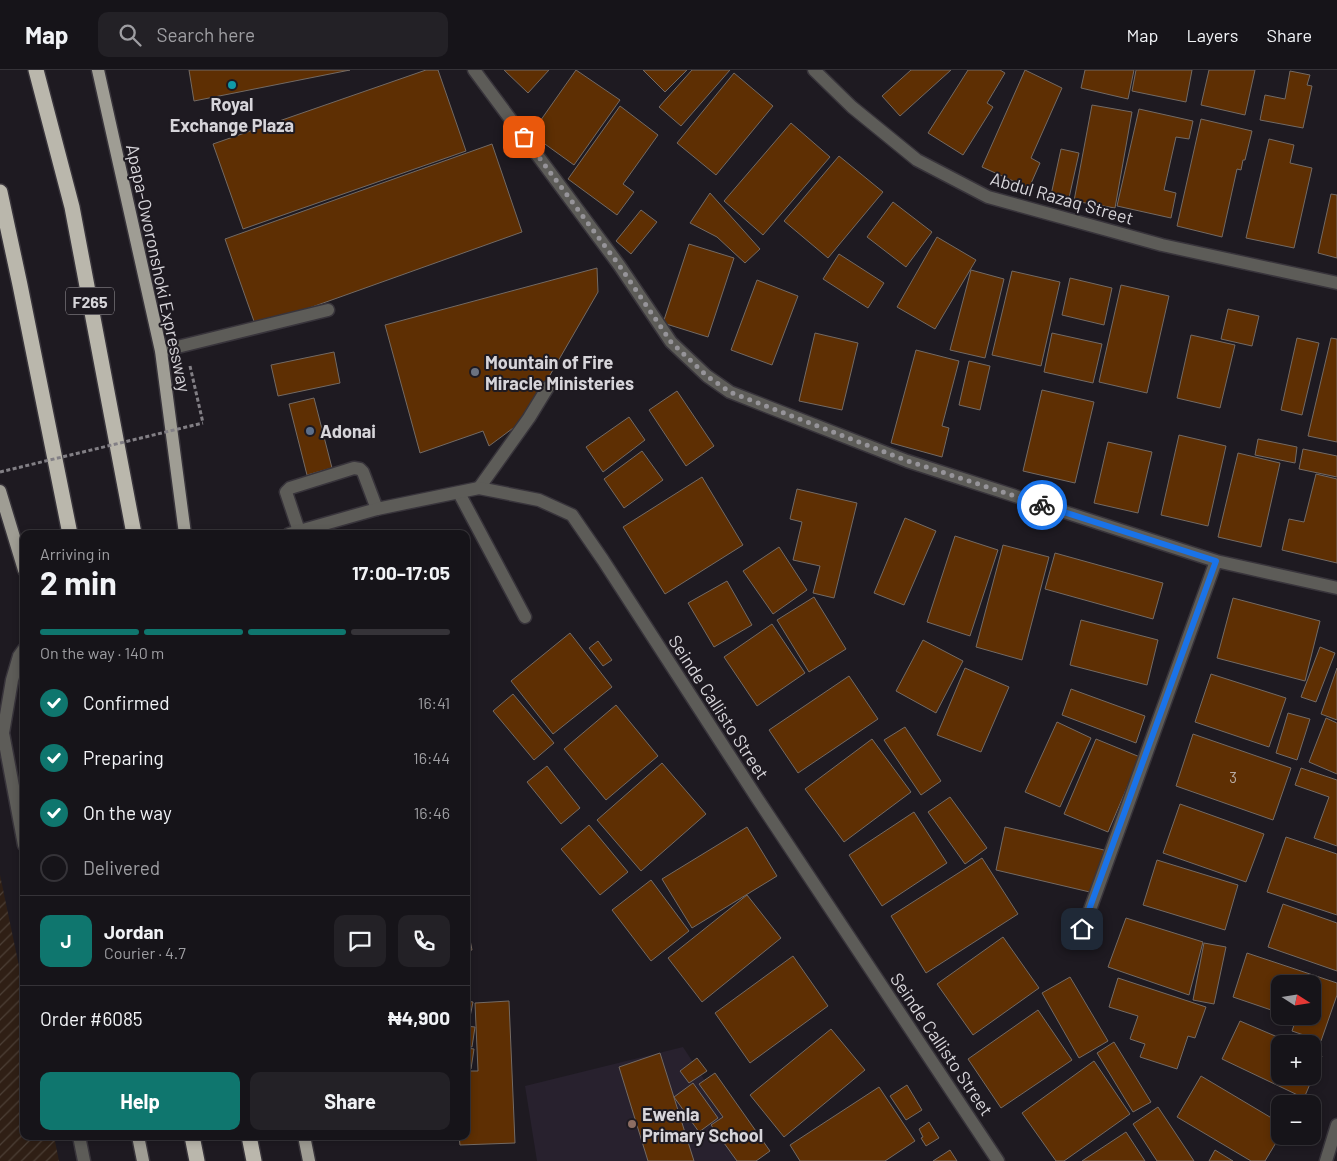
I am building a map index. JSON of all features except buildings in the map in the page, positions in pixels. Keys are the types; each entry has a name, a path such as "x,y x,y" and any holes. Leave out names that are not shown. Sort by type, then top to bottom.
{"highway":[{"name":"F265","path":"36,70 72,207 133,530"},
{"path":"0,192 69,530"},
{"path":"193,1140 197,1161"},
{"path":"250,1140 254,1161"}],"main road":[{"name":"Apapa-Oworonshoki Expressway","path":"98,70 161,351 184,530"},
{"path":"0,491 20,557"},
{"path":"139,1140 143,1161"},
{"path":"305,1140 309,1161"}],"street":[{"path":"474,70 619,265 671,342 707,376 730,392 908,461 1216,561 1337,588"},
{"name":"Abdul Razaq Street","path":"814,70 852,107 917,160 988,196 1162,245 1337,284"},
{"path":"161,351 328,310"},
{"path":"479,488 529,418 548,387"},
{"path":"293,530 286,492 290,488 354,468 360,469 363,472 376,509"},
{"name":"Seinde Callisto Street","path":"304,530 376,509 479,488 539,500 572,515 762,806 998,1161"},
{"path":"459,493 525,617"},
{"path":"1082,929 1216,561"},
{"path":"20,655 12,680 3,733 20,824"},
{"path":"1326,1161 1337,1125"},
{"path":"80,1140 84,1161"}],"path":[{"path":"0,472 203,424 186,345"}],"shaded area":[{"path":"0,875 20,971 20,1140 55,1140 59,1161 0,1161"},
{"name":"Ewenla Primary School","path":"683,1047 757,1161 537,1161 525,1086"}],"way so far":[{"path":"524,137 619,265 671,342 707,376 730,392 908,461 1042,505"}],"place":[{"name":"Royal Exchange Plaza","path":"232,85"},
{"name":"Mountain of Fire Miracle Ministeries","path":"475,372"},
{"name":"Adonai","path":"310,431"},
{"name":"Ewenla Primary School","path":"632,1124"}],"route":[{"path":"1042,505 1216,561 1082,929"}]}
